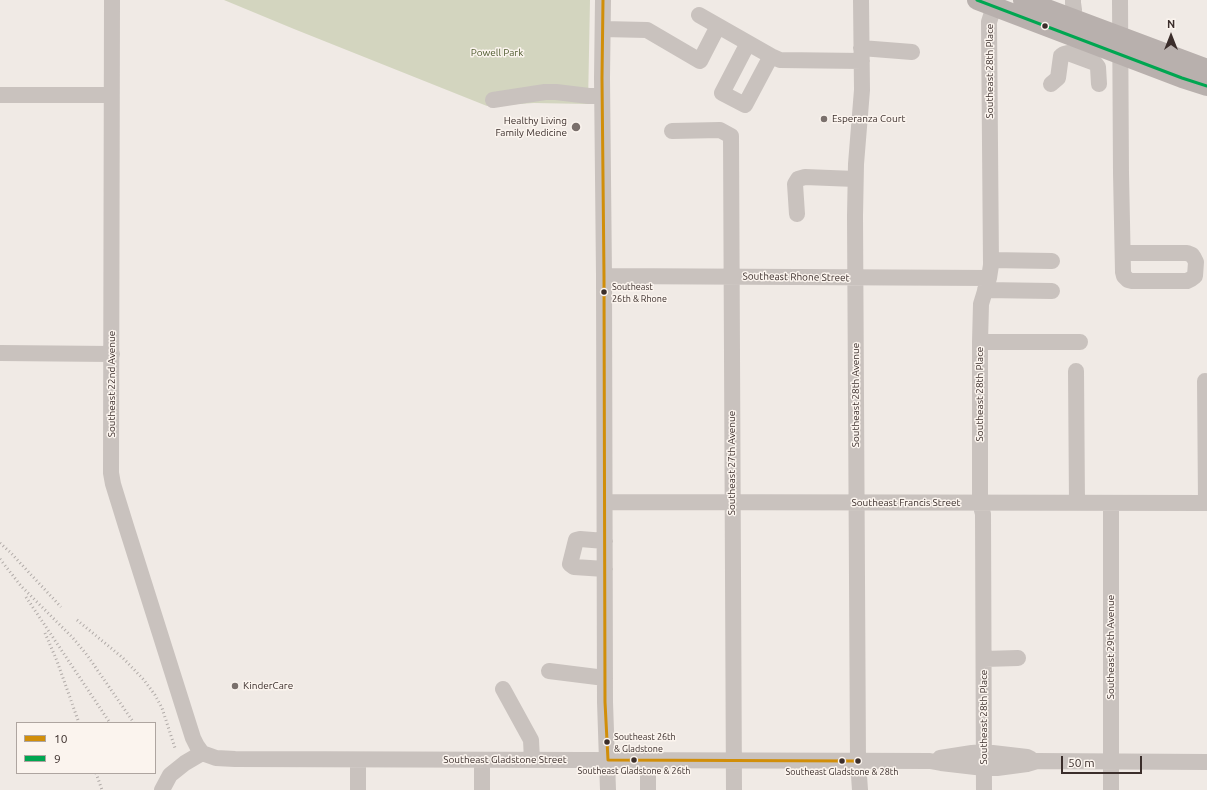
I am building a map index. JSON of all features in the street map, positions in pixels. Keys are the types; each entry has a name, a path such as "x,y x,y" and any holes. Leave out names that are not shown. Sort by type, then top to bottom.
{"main road":[{"path":"1023,0 1069,17 1120,46 1182,78 1207,86"},
{"path":"989,2 1069,17"},
{"path":"1120,46 1207,69"}],"street":[{"name":"Southeast 22nd Avenue","path":"112,0 111,473 113,484 193,738 202,753"},
{"path":"603,0 602,96 605,678 608,790"},
{"name":"Southeast 28th Avenue","path":"860,790 858,761 855,179 862,90 861,0"},
{"path":"1120,0 1123,253"},
{"name":"Southeast 28th Place","path":"984,790 983,514 980,503 980,342 981,304 987,284 991,260 989,2"},
{"path":"699,15 771,56 784,61 912,52"},
{"path":"603,30 647,30 700,61 718,26"},
{"path":"748,43 722,93 746,105 771,56"},
{"path":"1051,84 1058,78 1060,58 1064,54 1068,53 1095,63 1098,67 1099,84"},
{"path":"493,100 546,92 602,96"},
{"path":"0,95 111,95"},
{"name":"Southeast 27th Avenue","path":"672,131 720,130 731,136 734,790"},
{"path":"797,214 795,184 798,179 805,177 855,179"},
{"path":"991,260 1052,260"},
{"name":"Southeast Rhone Street","path":"604,276 855,277 987,284 1052,291"},
{"path":"980,342 1080,342"},
{"path":"0,352 112,354"},
{"path":"1076,371 1077,503"},
{"path":"1205,382 1206,503"},
{"name":"Southeast Francis Street","path":"605,502 1206,503"},
{"name":"Southeast 29th Avenue","path":"1111,503 1111,790"},
{"path":"605,541 576,540 570,564 574,567 605,569"},
{"path":"984,659 1018,658"},
{"path":"549,671 605,678"},
{"path":"503,689 531,740 532,760"},
{"path":"162,790 170,775 185,763 202,753"},
{"name":"Southeast Gladstone Street","path":"202,753 216,758 230,759 930,761 941,764 984,760 997,768 1027,764 1037,761 1207,762"},
{"path":"358,760 358,790"},
{"path":"482,760 482,790"},
{"path":"648,760 648,790"}],"green space":[{"name":"Powell Park","path":"224,0 590,0 588,104 534,103 487,106"}],"railway":[{"path":"0,543 61,607"},
{"path":"0,559 21,586 73,638 87,655 133,722"},
{"path":"26,597 109,722"},
{"path":"77,620 123,658 144,680 162,708 175,748"},
{"path":"45,633 57,661 79,722"},
{"path":"96,774 102,790"}],"transit line":[{"name":"10","path":"603,0 602,78 605,702 608,760"},
{"name":"9","path":"977,0 1182,78 1207,86"},
{"name":"10","path":"608,760 858,761"}],"place":[{"name":"Esperanza Court","path":"824,119"},
{"name":"Healthy Living Family Medicine","path":"576,127"},
{"name":"Southeast 26th & Rhone","path":"604,292"},
{"name":"KinderCare","path":"235,686"},
{"name":"Southeast 26th & Gladstone","path":"607,742"},
{"name":"Southeast Gladstone & 26th","path":"634,760"},
{"name":"Southeast Gladstone & 28th","path":"842,761"}]}
